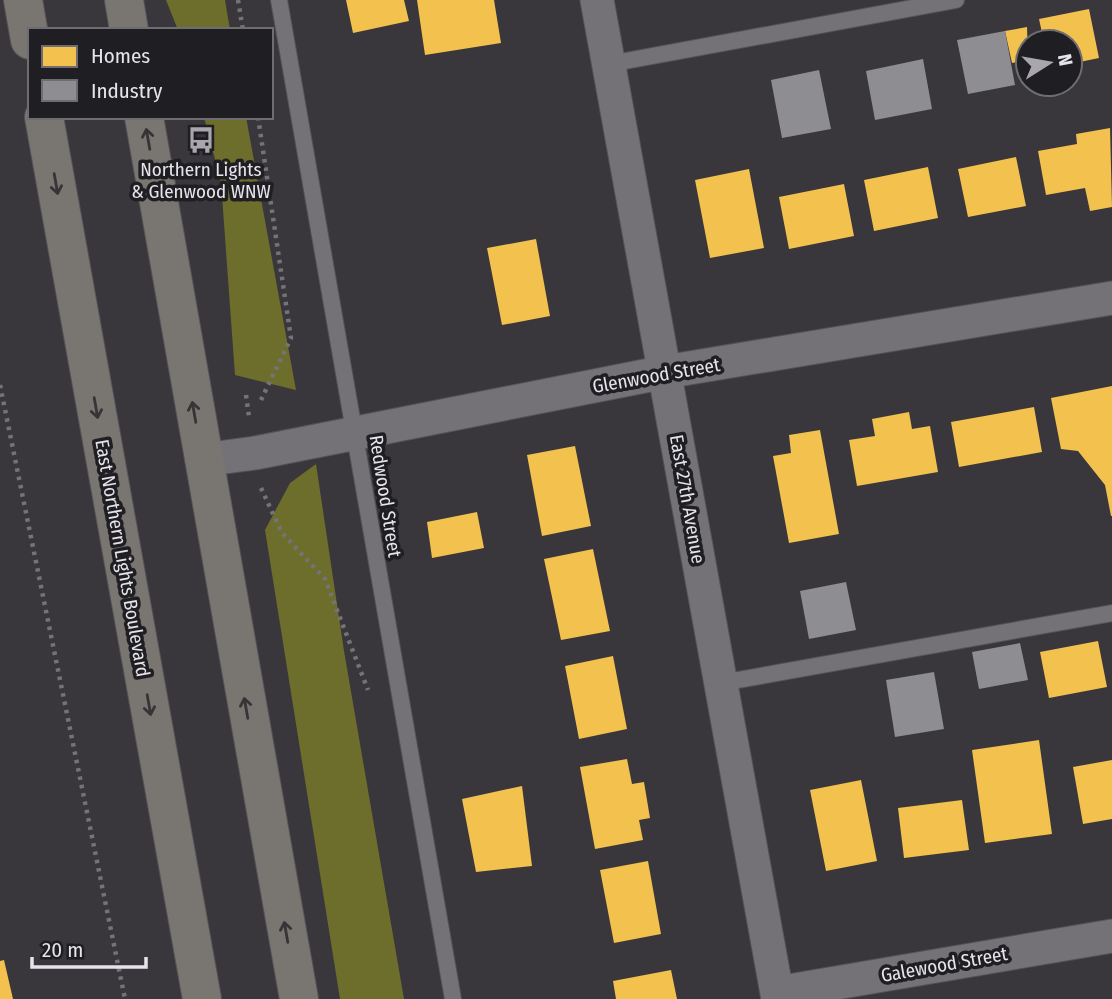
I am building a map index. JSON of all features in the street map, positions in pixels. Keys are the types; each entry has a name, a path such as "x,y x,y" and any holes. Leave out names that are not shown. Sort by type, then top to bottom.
{"main road":[{"path":"23,0 28,29"},
{"path":"124,0 129,28"},
{"name":"East Northern Lights Boulevard","path":"44,119 202,999"},
{"path":"144,119 202,460 299,999"}],"street":[{"name":"East 27th Avenue","path":"597,0 777,996"},
{"name":"Glenwood Street","path":"202,460 665,372 1112,298"},
{"name":"Galewood Street","path":"777,996 1112,936"}],"lane":[{"name":"Redwood Street","path":"279,0 350,393 354,433 453,999"},
{"path":"609,64 956,0"},
{"path":"721,683 1112,613"}],"path":[{"path":"238,0 243,28"},
{"path":"258,119 291,338 261,400"},
{"path":"0,384 125,999"},
{"path":"262,495 282,533 325,579 370,697"}],"shaded area":[{"path":"166,0 225,0 230,28 177,28"},
{"path":"205,119 246,119 296,390 235,375 221,182"},
{"path":"316,464 344,651 404,999 340,999 265,530 290,483"}],"building: Homes":[{"path":"346,0 404,0 409,21 353,33"},
{"path":"417,0 494,0 501,43 425,55"},
{"path":"1089,9 1099,58 1084,61 1084,28 1041,28 1039,19"},
{"path":"1014,29 1014,63 1012,63 1005,31"},
{"path":"1110,128 1112,207 1090,211 1085,188 1046,195 1038,151 1077,144 1076,134"},
{"path":"1016,157 1026,206 968,217 958,169"},
{"path":"928,167 938,218 874,231 864,180"},
{"path":"749,169 764,248 710,258 695,180"},
{"path":"844,184 854,236 789,249 779,197"},
{"path":"536,239 550,316 502,325 487,248"},
{"path":"1112,386 1111,516 1105,485 1078,451 1061,449 1051,398"},
{"path":"1034,407 1042,452 959,467 951,422"},
{"path":"909,412 912,429 930,426 938,472 857,486 849,440 875,436 872,419"},
{"path":"820,430 839,534 789,543 773,456 791,453 789,435"},
{"path":"575,446 591,526 542,536 527,455"},
{"path":"477,512 484,548 432,558 427,522"},
{"path":"593,549 610,631 561,640 544,559"},
{"path":"1098,641 1107,687 1049,698 1040,652"},
{"path":"613,656 627,729 579,739 565,666"},
{"path":"1039,740 1052,834 985,843 972,750"},
{"path":"627,759 632,784 644,782 650,818 639,820 643,840 595,849 580,767"},
{"path":"1112,760 1112,819 1083,824 1073,767"},
{"path":"861,780 877,861 826,871 810,790"},
{"path":"522,786 532,866 476,872 462,799"},
{"path":"962,800 969,850 904,858 898,808"},
{"path":"648,861 661,934 614,943 600,870"},
{"path":"4,960 13,999 0,999 0,961"},
{"path":"671,970 677,999 616,999 613,981"}],"building: Industry":[{"path":"1005,31 1014,85 968,94 957,40"},
{"path":"923,59 932,109 875,120 866,71"},
{"path":"819,70 831,129 782,138 771,80"},
{"path":"846,582 856,630 809,639 800,591"},
{"path":"1020,643 1028,680 979,689 972,652"},
{"path":"934,672 944,729 895,737 886,680"}],"place":[{"name":"Northern Lights & Glenwood WNW","path":"201,140"}]}
